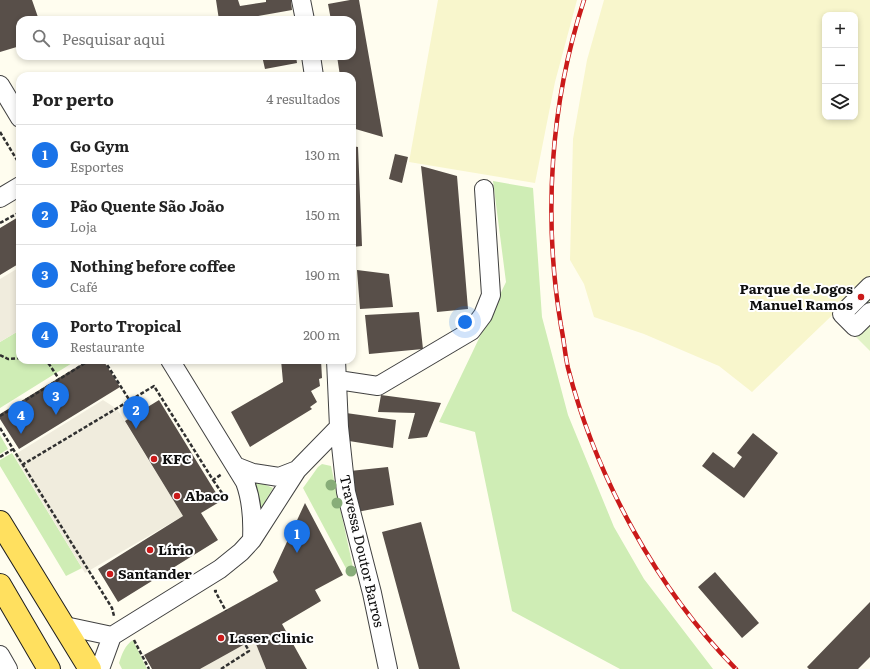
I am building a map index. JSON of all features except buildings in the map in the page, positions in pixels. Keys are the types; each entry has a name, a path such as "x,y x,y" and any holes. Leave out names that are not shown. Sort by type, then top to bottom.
{"main road":[{"path":"0,522 90,669"},
{"path":"0,585 49,669"}],"street":[{"path":"301,0 303,16"},
{"path":"312,60 313,72"},
{"path":"0,85 16,111"},
{"path":"0,198 16,188"},
{"path":"338,380 378,386 471,331 483,315 491,295 484,189"},
{"path":"870,286 842,314 855,327 870,312"},
{"path":"172,364 245,482 250,496 253,512 252,540"},
{"name":"Travessa Doutor Barros","path":"336,364 339,427 346,492 372,593 388,669"},
{"path":"100,669 112,636 220,569 252,540 297,470 339,427"},
{"path":"235,466 253,472 279,477 297,470"},
{"path":"65,626 112,636"},
{"path":"0,655 8,669"}],"path":[{"path":"0,132 16,158"},
{"path":"0,223 16,214"},
{"path":"0,355 8,358 16,358"},
{"path":"49,364 59,379"},
{"path":"0,416 83,364"},
{"path":"107,364 130,401"},
{"path":"22,465 154,386 222,493 218,496"},
{"path":"0,428 112,608 114,616"},
{"path":"0,457 13,449"},
{"path":"213,480 235,466"},
{"path":"220,569 225,585 215,591 226,611"},
{"path":"133,638 149,669"},
{"path":"220,669 249,651 245,644"}],"shaded area":[{"path":"438,0 577,0 555,82 535,183 409,162"},
{"path":"604,0 870,0 870,279 752,392 719,366 644,334 594,317 584,284 570,260 573,139 587,60"},
{"path":"16,269 16,332 0,342 0,279"},
{"path":"103,400 117,409 183,516 85,573 14,455"},
{"path":"254,639 266,669 200,669"}],"green space":[{"path":"493,181 533,188 542,317 568,415 614,527 644,579 713,669 620,669 512,611 475,432 439,422 506,282"},
{"name":"Parque de Jogos Manuel Ramos","path":"870,279 870,351 834,315"},
{"path":"16,332 16,364 71,364 0,408 0,342"},
{"path":"0,435 8,449 0,454"},
{"path":"12,453 82,568 66,576 0,466 0,460"},
{"path":"322,464 331,466 354,572 349,574 303,488 318,467"},
{"path":"254,480 273,488 260,510"},
{"path":"133,640 147,669 122,669 119,663 126,647"}],"railway":[{"path":"584,0 573,39 557,120 551,203 555,285 568,368 580,409 595,450 633,529 680,604 707,638 736,669"}],"place":[{"name":"Parque de Jogos Manuel Ramos","path":"861,297"},
{"name":"Nothing before coffee","path":"56,415"},
{"name":"Pão Quente São João","path":"136,429"},
{"name":"Porto Tropical","path":"21,434"},
{"name":"KFC","path":"154,459"},
{"name":"Abaco","path":"177,496"},
{"name":"Lírio","path":"150,550"},
{"name":"Go Gym","path":"297,553"},
{"name":"Santander","path":"110,574"},
{"name":"Laser Clinic","path":"221,638"}]}
